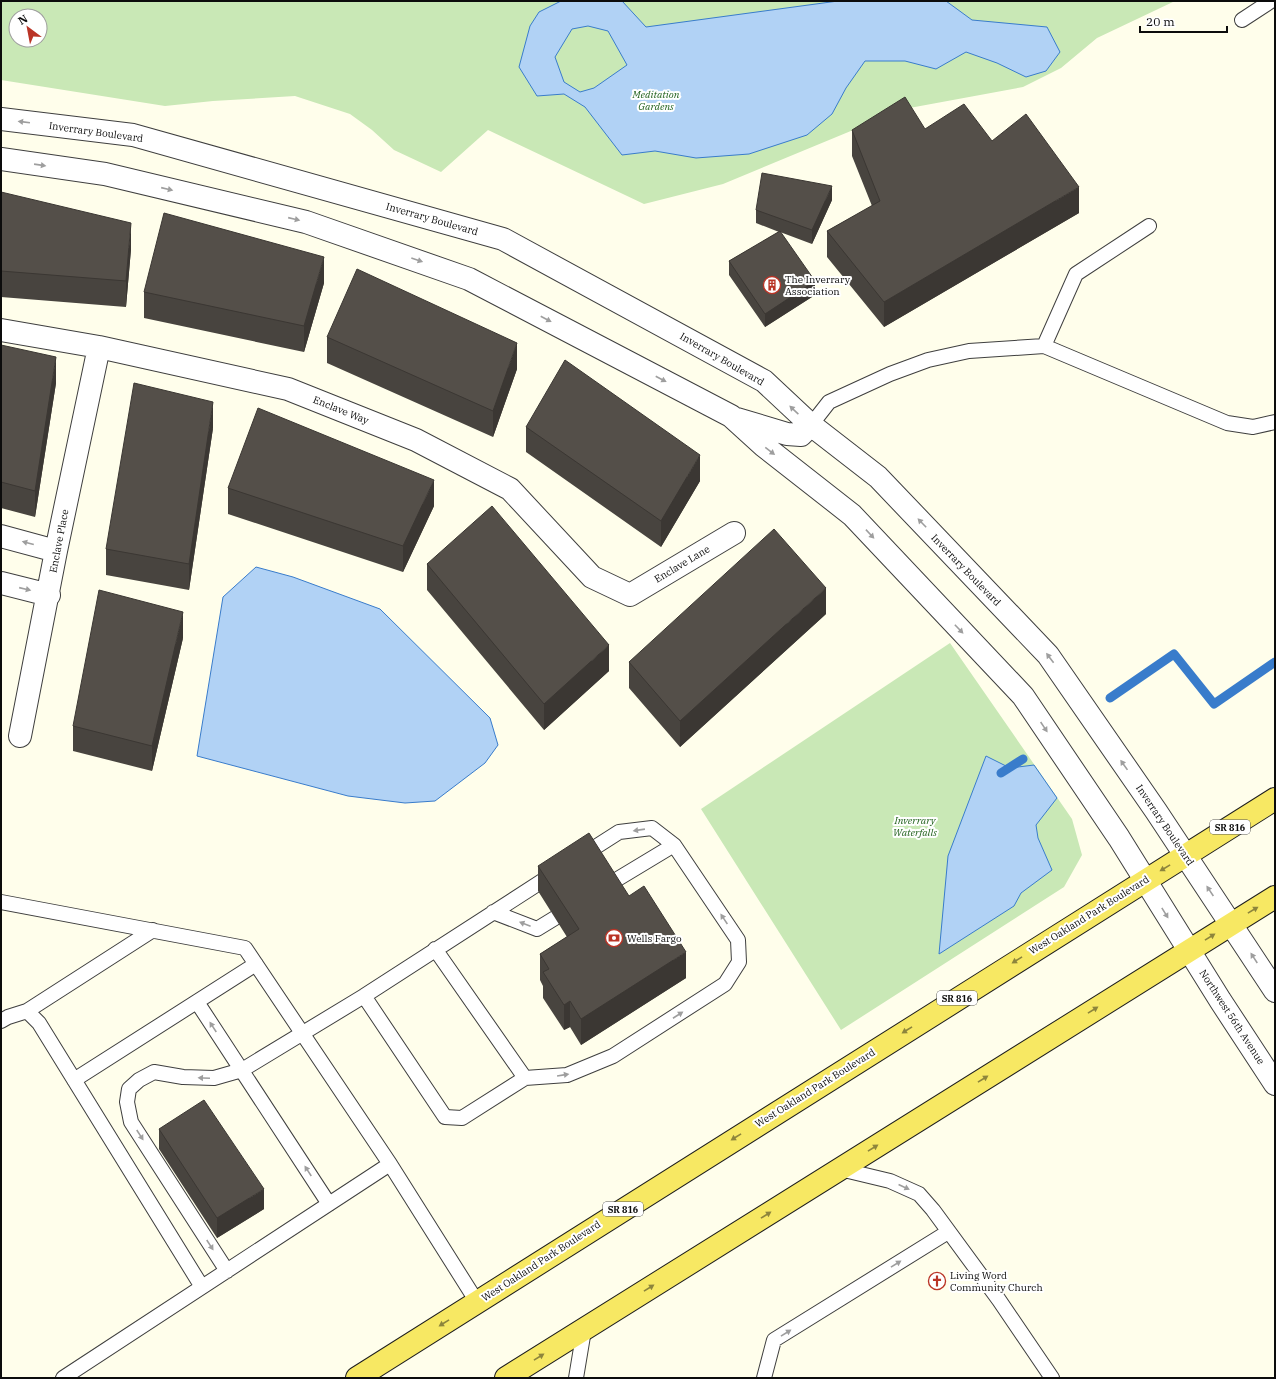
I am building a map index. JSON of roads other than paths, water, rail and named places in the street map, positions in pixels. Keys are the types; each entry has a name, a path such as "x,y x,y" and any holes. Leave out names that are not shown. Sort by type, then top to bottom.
{"main road":[{"name":"West Oakland Park Boulevard","path":"357,1378 1275,799"},
{"path":"506,1378 1188,950 1275,897"}],"street":[{"name":"Inverrary Boulevard","path":"1,119 133,135 503,238 764,382 811,426 878,477 1048,655 1231,924"},
{"path":"1,159 105,174 306,222 469,279 731,416 788,434 800,435 811,426"},
{"name":"Enclave Way","path":"1,330 99,347 288,389 416,440 510,489 592,577 630,595"},
{"name":"Enclave Place","path":"20,736 49,594 56,551 99,347"},
{"path":"731,416 764,446 852,515 1022,696 1145,880 1188,950"},
{"name":"Enclave Lane","path":"630,595 734,533"},
{"path":"1,536 56,551"},
{"path":"1,583 49,594"},
{"path":"1231,924 1275,991"},
{"name":"Northwest 56th Avenue","path":"1188,950 1275,1084"}],"lane":[{"path":"1242,20 1271,1"},
{"path":"1044,346 1076,274 1149,226"},
{"path":"811,426 829,402 890,374 928,360 969,351 1044,346 1227,423 1254,427 1275,422"},
{"path":"227,1271 131,1122 127,1102 130,1089 139,1080 154,1072 183,1078 214,1078 242,1070 364,996 619,832 652,828 674,845 738,940 740,962 725,984 613,1056 567,1075 525,1078 462,1118 445,1117 364,996"},
{"path":"606,886 674,845"},
{"path":"1,902 245,948 390,1164 477,1302"},
{"path":"493,912 537,929 555,918"},
{"path":"1,1022 8,1017 27,1011 153,930"},
{"path":"435,949 525,1078"},
{"path":"74,1080 256,964"},
{"path":"197,1002 329,1204"},
{"path":"27,1011 39,1023 202,1287"},
{"path":"63,1378 390,1164"},
{"path":"840,1169 890,1181 919,1194 933,1210 999,1300 1052,1378"},
{"path":"764,1378 774,1340 948,1232"},
{"path":"576,1378 584,1330"}],"water":[{"path":"561,1 622,1 646,27 838,1 946,1 972,20 1047,27 1060,52 1046,71 1026,77 997,63 966,52 936,69 905,61 865,61 846,88 832,114 807,135 749,154 696,158 655,151 622,155 585,107 564,94 537,96 519,67 530,26 539,12","holes":["588,26 608,31 627,65 594,88 580,92 564,82 555,57 572,29"]},
{"path":"256,567 293,577 380,609 490,718 498,745 485,763 435,801 405,803 348,796 197,756 223,597"},
{"path":"986,756 1010,768 1034,765 1057,798 1036,825 1038,838 1052,870 1021,893 1014,906 939,954 948,856"}],"waterway":[{"path":"1110,698 1174,654 1214,704 1275,662"},
{"path":"1001,773 1023,759"}],"place":[{"name":"The Inverrary Association","path":"772,285"},
{"name":"Wells Fargo","path":"614,938"},
{"name":"Living Word Community Church","path":"937,1281"}],"park label":[{"name":"Meditation Gardens","path":"656,100"},
{"name":"Inverrary Waterfalls","path":"915,826"}]}
